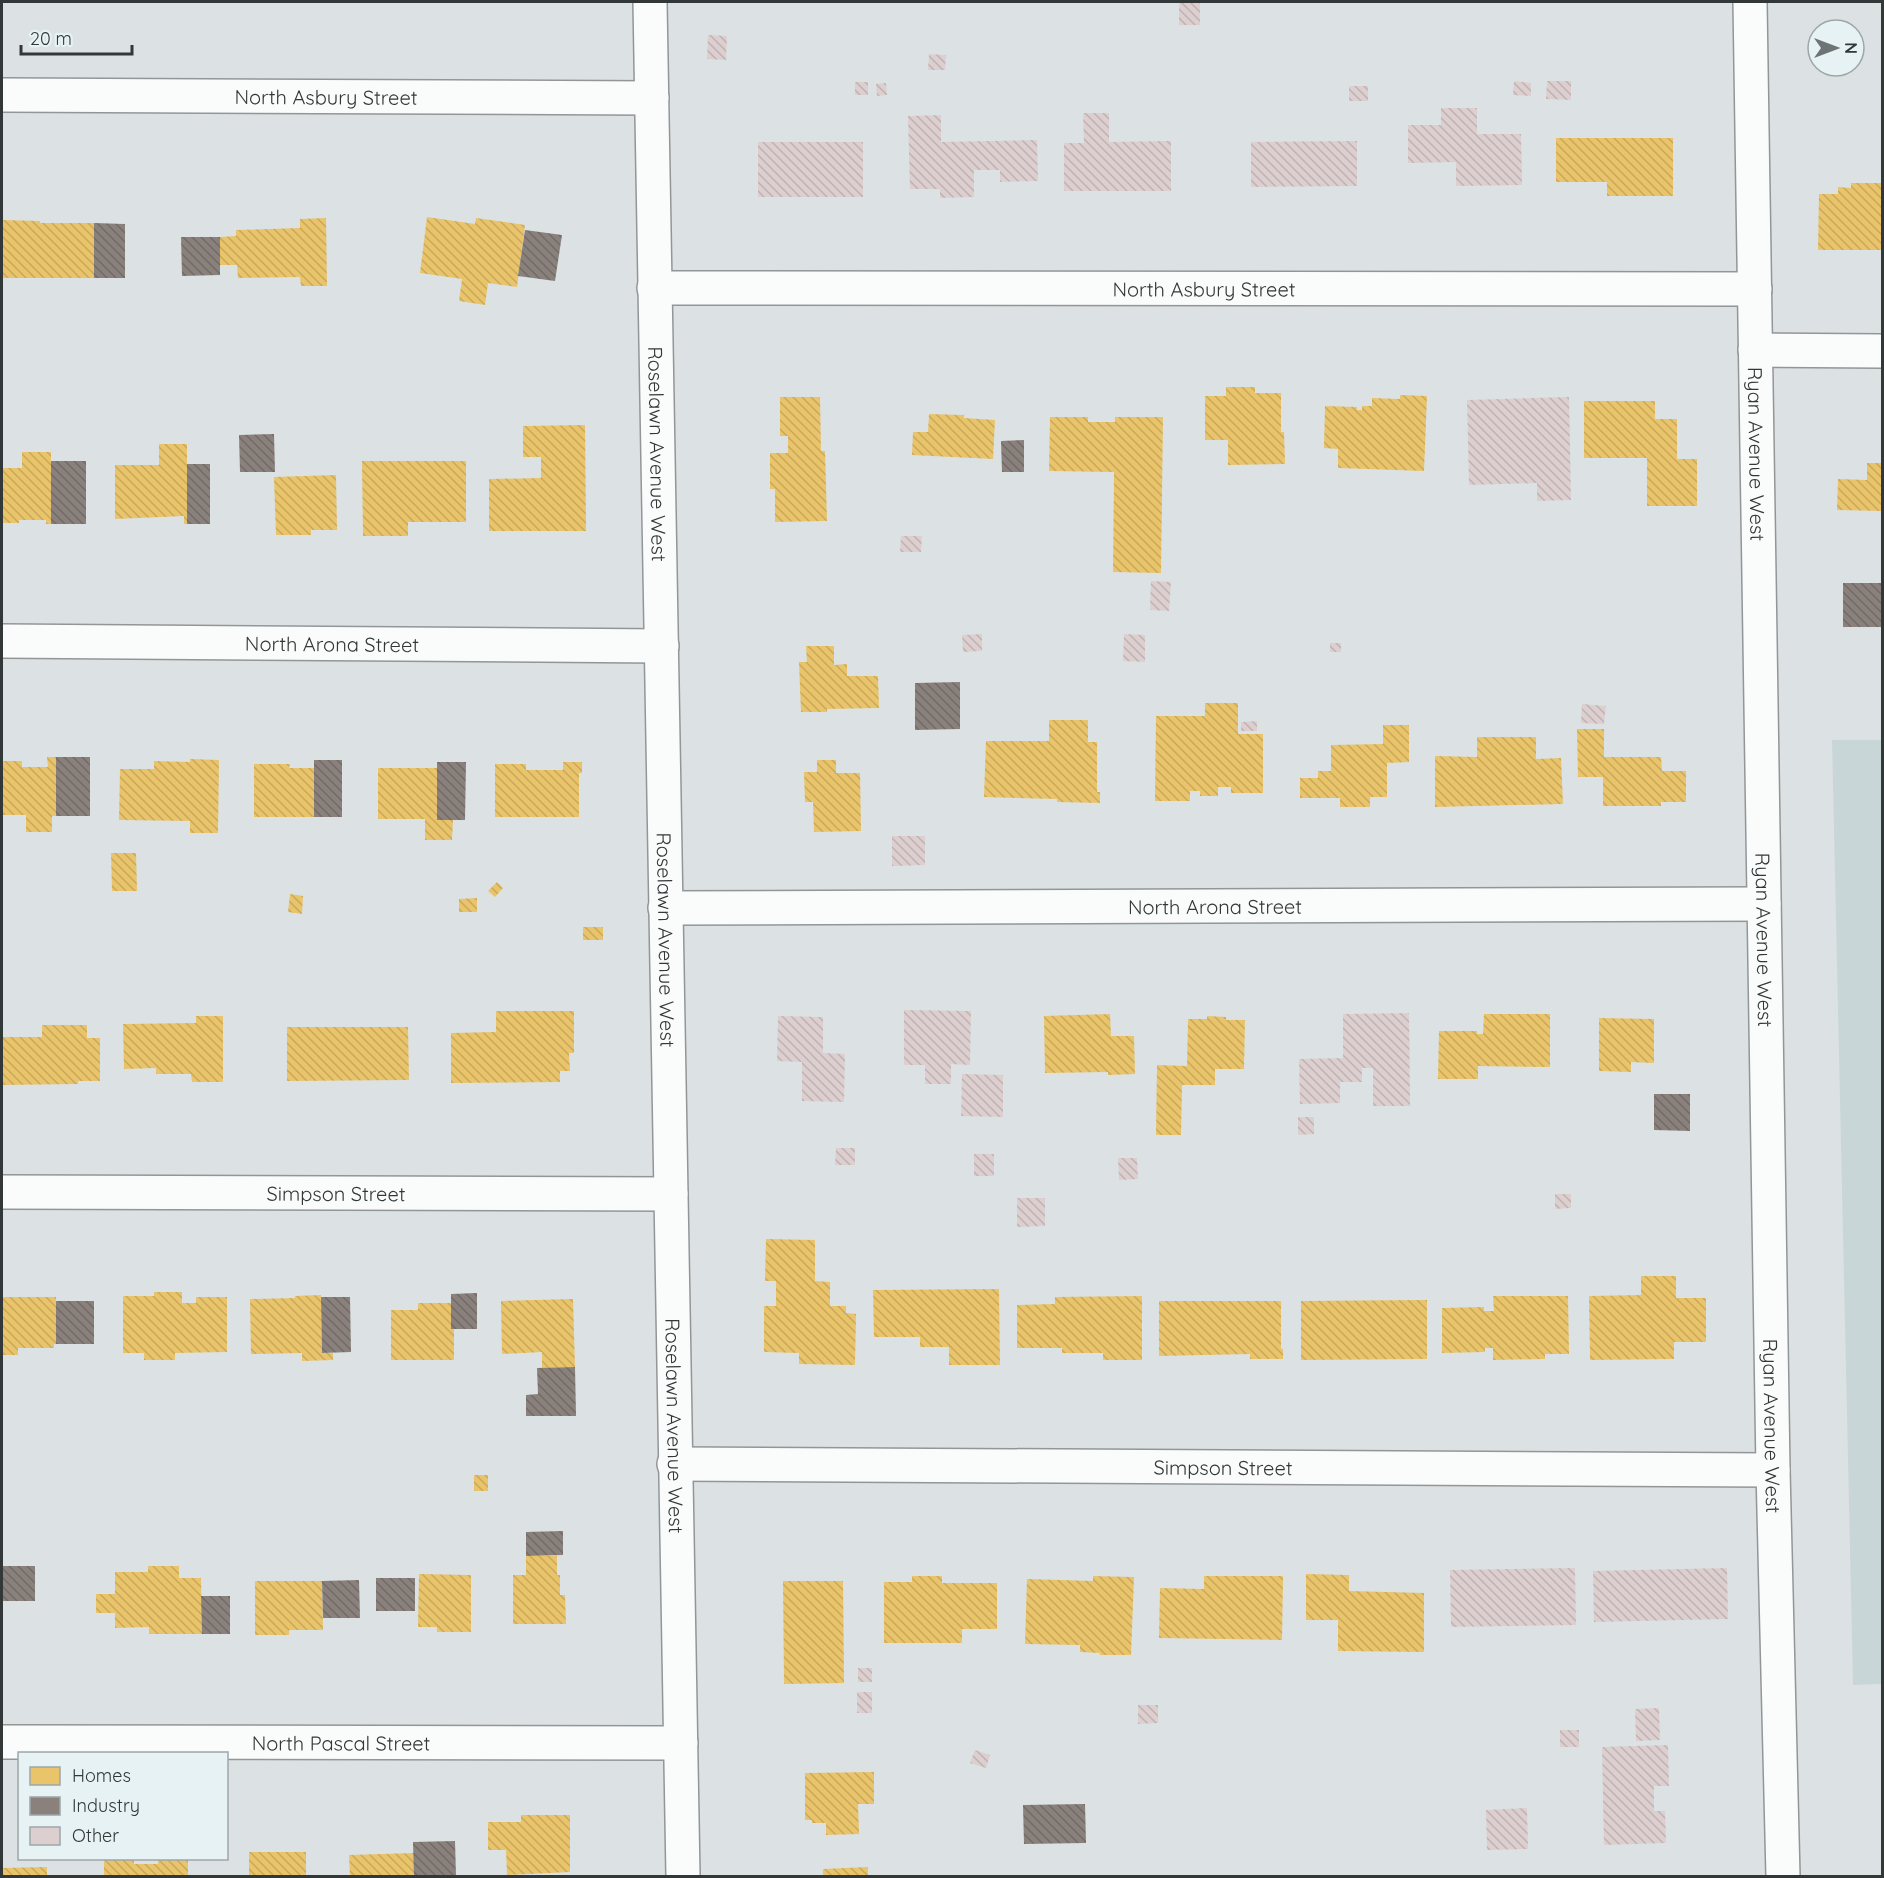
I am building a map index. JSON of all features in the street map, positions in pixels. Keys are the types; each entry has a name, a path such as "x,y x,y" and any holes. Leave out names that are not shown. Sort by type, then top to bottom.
{"street":[{"name":"Roselawn Avenue West","path":"650,2 683,1876"},
{"name":"Ryan Avenue West","path":"1750,2 1773,1470 1783,1876"},
{"name":"North Asbury Street","path":"2,95 652,98"},
{"name":"North Asbury Street","path":"654,288 1755,289"},
{"path":"1755,350 1882,351"},
{"name":"North Arona Street","path":"2,641 662,646"},
{"name":"North Arona Street","path":"665,908 1764,904"},
{"name":"Simpson Street","path":"2,1192 672,1194"},
{"name":"Simpson Street","path":"674,1464 1773,1470"},
{"name":"North Pascal Street","path":"2,1743 681,1743"}],"shaded area":[{"path":"1832,740 1882,740 1882,1684 1853,1685"}],"building: Homes":[{"path":"1556,138 1673,138 1673,196 1607,196 1607,182 1556,182"},
{"path":"1851,183 1882,183 1882,250 1818,250 1819,194 1838,194 1838,187 1851,188"},
{"path":"427,217 475,224 476,218 525,225 517,287 488,283 485,305 459,301 462,279 420,273"},
{"path":"326,218 327,286 301,286 300,277 238,278 237,265 220,265 220,237 236,236 236,230 300,228 300,219"},
{"path":"2,220 94,223 94,278 2,278"},
{"path":"1226,387 1255,387 1255,393 1281,393 1281,432 1284,432 1285,464 1228,465 1228,440 1205,440 1205,396 1226,396"},
{"path":"1400,395 1427,396 1424,471 1338,468 1338,449 1324,448 1325,406 1357,407 1357,410 1362,410 1362,406 1372,406 1372,398 1400,399"},
{"path":"780,397 820,397 821,451 825,451 827,521 775,522 775,489 770,489 770,453 788,453 788,436 780,436"},
{"path":"1584,401 1655,401 1655,419 1677,419 1677,459 1697,459 1697,506 1647,506 1647,458 1584,458"},
{"path":"929,414 964,415 964,418 995,420 993,459 912,455 913,432 928,432"},
{"path":"1050,417 1088,417 1088,422 1115,422 1115,417 1163,417 1161,573 1113,572 1114,472 1049,471"},
{"path":"585,425 586,531 489,531 489,479 541,478 541,457 523,457 523,426"},
{"path":"159,444 187,444 187,524 184,524 184,516 115,519 115,465 159,465"},
{"path":"22,452 51,452 51,524 46,524 46,520 19,520 19,523 2,523 2,468 22,468"},
{"path":"362,461 466,461 466,522 408,522 408,536 363,536"},
{"path":"1867,463 1882,463 1882,511 1837,510 1838,479 1867,480"},
{"path":"336,475 337,530 311,530 311,535 276,535 274,477"},
{"path":"806,646 834,646 834,665 847,664 847,676 878,676 879,708 801,712 799,662 807,662"},
{"path":"1205,703 1238,703 1238,734 1263,734 1263,793 1231,793 1231,787 1218,787 1218,796 1200,796 1200,791 1190,791 1190,801 1155,801 1156,716 1205,716"},
{"path":"1049,720 1088,720 1088,742 1097,742 1097,792 1100,792 1100,803 984,797 986,741 1049,741"},
{"path":"1383,725 1409,725 1409,762 1387,763 1387,797 1370,797 1370,807 1340,807 1340,798 1300,798 1300,778 1318,778 1318,771 1331,771 1331,745 1383,744"},
{"path":"1577,729 1604,729 1604,757 1661,757 1662,771 1686,771 1686,802 1661,802 1661,806 1603,806 1603,777 1578,777"},
{"path":"1477,737 1536,737 1536,759 1561,758 1563,804 1435,807 1435,756 1477,757"},
{"path":"47,757 56,757 56,816 52,816 52,832 26,832 26,815 2,815 2,761 22,761 22,767 48,767"},
{"path":"190,759 219,760 218,833 190,833 190,821 119,820 120,769 154,769 154,761 190,762"},
{"path":"817,760 836,760 836,773 860,773 861,831 814,832 813,802 805,802 804,772 817,772"},
{"path":"563,762 582,762 582,773 579,773 579,817 495,817 495,764 526,764 526,770 563,770"},
{"path":"254,764 290,764 289,768 314,768 314,817 254,817"},
{"path":"378,768 437,768 437,820 453,820 452,840 425,840 425,819 378,819"},
{"path":"111,853 136,853 137,891 112,891"},
{"path":"497,882 503,888 495,897 488,891"},
{"path":"290,894 303,896 302,914 288,912"},
{"path":"477,898 477,912 459,912 459,899"},
{"path":"583,927 603,927 603,940 583,940"},
{"path":"496,1011 574,1011 574,1053 569,1053 570,1071 560,1071 560,1082 451,1083 451,1033 496,1032"},
{"path":"1110,1014 1111,1036 1134,1036 1135,1074 1045,1073 1044,1016"},
{"path":"1484,1014 1550,1014 1550,1067 1478,1066 1478,1079 1438,1079 1439,1031 1477,1031 1477,1034 1483,1034"},
{"path":"196,1016 223,1016 223,1082 192,1082 191,1074 156,1074 156,1068 124,1069 123,1024 196,1023"},
{"path":"1207,1016 1226,1017 1226,1020 1245,1020 1244,1069 1215,1069 1215,1085 1182,1085 1181,1135 1156,1135 1157,1065 1187,1066 1188,1019 1207,1019"},
{"path":"1599,1018 1654,1019 1654,1063 1631,1062 1631,1072 1599,1071"},
{"path":"42,1025 87,1025 87,1038 100,1038 100,1081 78,1081 78,1084 2,1085 2,1037 42,1037"},
{"path":"287,1027 408,1027 409,1080 287,1081"},
{"path":"766,1239 815,1240 815,1281 830,1282 830,1306 846,1306 846,1313 856,1314 855,1365 799,1364 799,1353 764,1352 764,1306 776,1306 776,1281 765,1281"},
{"path":"1641,1276 1676,1276 1676,1298 1706,1298 1706,1342 1674,1342 1674,1359 1590,1360 1589,1296 1641,1295"},
{"path":"999,1289 1000,1365 949,1365 949,1347 920,1347 920,1337 874,1337 873,1290"},
{"path":"154,1292 182,1292 182,1303 196,1303 196,1297 227,1297 227,1352 175,1353 175,1360 144,1360 144,1353 123,1353 123,1296 154,1296"},
{"path":"321,1295 322,1353 333,1353 333,1360 302,1361 302,1353 251,1354 250,1299"},
{"path":"1142,1296 1142,1360 1103,1360 1103,1353 1062,1353 1062,1348 1017,1348 1017,1305 1055,1304 1055,1297"},
{"path":"1493,1296 1568,1296 1569,1354 1545,1354 1545,1359 1493,1360 1493,1348 1485,1348 1485,1352 1442,1353 1442,1308 1484,1307 1484,1311 1494,1311"},
{"path":"2,1297 56,1297 56,1344 54,1348 18,1348 18,1355 2,1355"},
{"path":"573,1299 575,1367 542,1368 542,1352 502,1354 501,1301"},
{"path":"1427,1300 1427,1359 1301,1360 1301,1301"},
{"path":"1159,1301 1281,1301 1283,1359 1250,1359 1250,1354 1159,1356"},
{"path":"418,1303 451,1303 454,1360 391,1360 391,1310 418,1310"},
{"path":"474,1475 488,1475 488,1491 474,1491"},
{"path":"526,1556 557,1556 560,1595 565,1595 566,1624 513,1624 513,1575 526,1575"},
{"path":"148,1566 179,1566 179,1578 201,1578 202,1634 149,1634 149,1627 115,1628 115,1613 96,1613 96,1594 115,1594 115,1572 148,1572"},
{"path":"419,1574 471,1575 471,1632 437,1632 437,1627 418,1627"},
{"path":"1306,1574 1349,1575 1349,1591 1424,1593 1424,1652 1338,1651 1338,1620 1306,1620"},
{"path":"912,1576 942,1576 942,1583 997,1583 997,1629 962,1629 962,1643 884,1643 884,1582 912,1582"},
{"path":"1093,1576 1134,1577 1131,1655 1100,1655 1100,1653 1080,1652 1080,1645 1025,1644 1027,1579 1093,1581"},
{"path":"1204,1576 1283,1576 1282,1640 1159,1638 1160,1588 1204,1589"},
{"path":"255,1581 322,1581 323,1630 289,1630 289,1635 255,1635"},
{"path":"783,1581 843,1581 844,1683 784,1684"},
{"path":"874,1772 874,1804 858,1804 859,1834 826,1835 826,1823 812,1823 812,1820 805,1820 805,1773"},
{"path":"521,1815 570,1815 570,1872 507,1875 506,1850 488,1850 488,1822 521,1822"},
{"path":"249,1852 306,1852 306,1876 249,1876"},
{"path":"414,1853 414,1876 350,1876 349,1855"},
{"path":"104,1860 134,1860 134,1864 158,1864 158,1860 188,1860 188,1876 104,1876"},
{"path":"47,1867 47,1876 2,1876 2,1868"},
{"path":"868,1867 868,1876 823,1876 823,1869"}],"building: Industry":[{"path":"94,223 125,224 125,278 94,278"},
{"path":"525,230 562,235 555,281 518,276"},
{"path":"181,237 220,237 220,275 182,276"},
{"path":"274,434 275,472 240,472 239,435"},
{"path":"1024,440 1024,472 1002,472 1001,441"},
{"path":"51,461 86,461 86,524 51,524"},
{"path":"187,464 210,464 210,524 187,524"},
{"path":"1843,583 1882,583 1882,627 1843,627"},
{"path":"960,682 960,729 915,730 915,683"},
{"path":"56,757 90,757 90,816 56,816"},
{"path":"314,760 342,760 342,817 314,817"},
{"path":"437,762 466,762 465,820 437,820"},
{"path":"1654,1094 1690,1094 1690,1131 1654,1130"},
{"path":"477,1293 477,1329 451,1329 451,1294"},
{"path":"321,1297 350,1297 351,1352 322,1353"},
{"path":"56,1301 94,1301 94,1344 56,1344"},
{"path":"575,1367 576,1416 526,1416 526,1395 538,1394 537,1368"},
{"path":"563,1531 563,1555 526,1556 526,1532"},
{"path":"3,1566 35,1566 35,1601 3,1601"},
{"path":"376,1578 415,1578 415,1611 376,1611"},
{"path":"359,1580 360,1618 323,1618 322,1581"},
{"path":"201,1596 230,1596 230,1634 202,1634"},
{"path":"1085,1804 1086,1843 1024,1844 1023,1805"},
{"path":"455,1841 456,1876 414,1876 413,1842"}],"building: Other":[{"path":"1179,2 1200,2 1200,25 1179,25"},
{"path":"708,35 727,36 726,60 707,59"},
{"path":"929,54 946,55 945,70 928,70"},
{"path":"1514,81 1531,83 1531,96 1513,95"},
{"path":"1547,81 1571,81 1571,100 1546,99"},
{"path":"855,82 868,82 868,95 855,95"},
{"path":"886,83 887,95 877,96 876,84"},
{"path":"1349,86 1368,86 1368,101 1349,101"},
{"path":"1441,108 1477,108 1477,134 1521,134 1522,185 1456,186 1456,162 1408,163 1408,125 1441,125"},
{"path":"1083,113 1109,113 1109,142 1171,141 1171,191 1064,191 1064,143 1084,143"},
{"path":"941,115 941,142 1037,140 1038,181 1000,182 1000,170 974,170 974,197 940,198 940,189 910,189 908,116"},
{"path":"1357,141 1357,186 1251,187 1251,142"},
{"path":"758,142 863,142 863,197 758,197"},
{"path":"1569,397 1571,500 1537,501 1537,483 1469,485 1467,400"},
{"path":"901,536 922,536 921,552 900,552"},
{"path":"1151,581 1171,582 1169,611 1150,610"},
{"path":"982,634 982,651 963,652 962,635"},
{"path":"1124,634 1145,635 1145,662 1123,661"},
{"path":"1330,643 1341,643 1341,652 1330,652"},
{"path":"1582,704 1606,706 1604,724 1581,723"},
{"path":"1257,721 1257,731 1241,731 1241,722"},
{"path":"892,836 925,836 925,865 892,866"},
{"path":"904,1010 971,1011 970,1065 951,1064 951,1084 925,1084 925,1065 904,1065"},
{"path":"1409,1013 1410,1106 1373,1106 1373,1068 1362,1068 1362,1082 1340,1082 1340,1103 1300,1104 1299,1059 1343,1058 1343,1014"},
{"path":"778,1016 823,1017 823,1053 845,1054 844,1102 802,1101 802,1062 777,1061"},
{"path":"962,1074 1003,1075 1003,1117 961,1116"},
{"path":"1298,1117 1314,1117 1314,1134 1298,1135"},
{"path":"836,1148 855,1148 855,1165 835,1165"},
{"path":"974,1154 994,1154 994,1176 974,1176"},
{"path":"1118,1158 1137,1158 1138,1179 1119,1180"},
{"path":"1555,1194 1571,1194 1571,1208 1555,1209"},
{"path":"1017,1198 1045,1198 1045,1226 1017,1227"},
{"path":"1575,1568 1576,1625 1451,1627 1450,1570"},
{"path":"1727,1568 1728,1619 1594,1622 1593,1571"},
{"path":"858,1668 872,1668 872,1682 858,1682"},
{"path":"857,1692 872,1692 872,1713 857,1713"},
{"path":"1138,1705 1158,1705 1158,1723 1138,1724"},
{"path":"1659,1708 1660,1740 1636,1741 1635,1709"},
{"path":"1560,1730 1579,1730 1579,1747 1560,1747"},
{"path":"1668,1745 1669,1786 1654,1786 1654,1811 1665,1811 1666,1843 1604,1845 1602,1747"},
{"path":"975,1750 990,1755 986,1768 970,1763"},
{"path":"1527,1808 1528,1849 1487,1850 1486,1810"}]}
